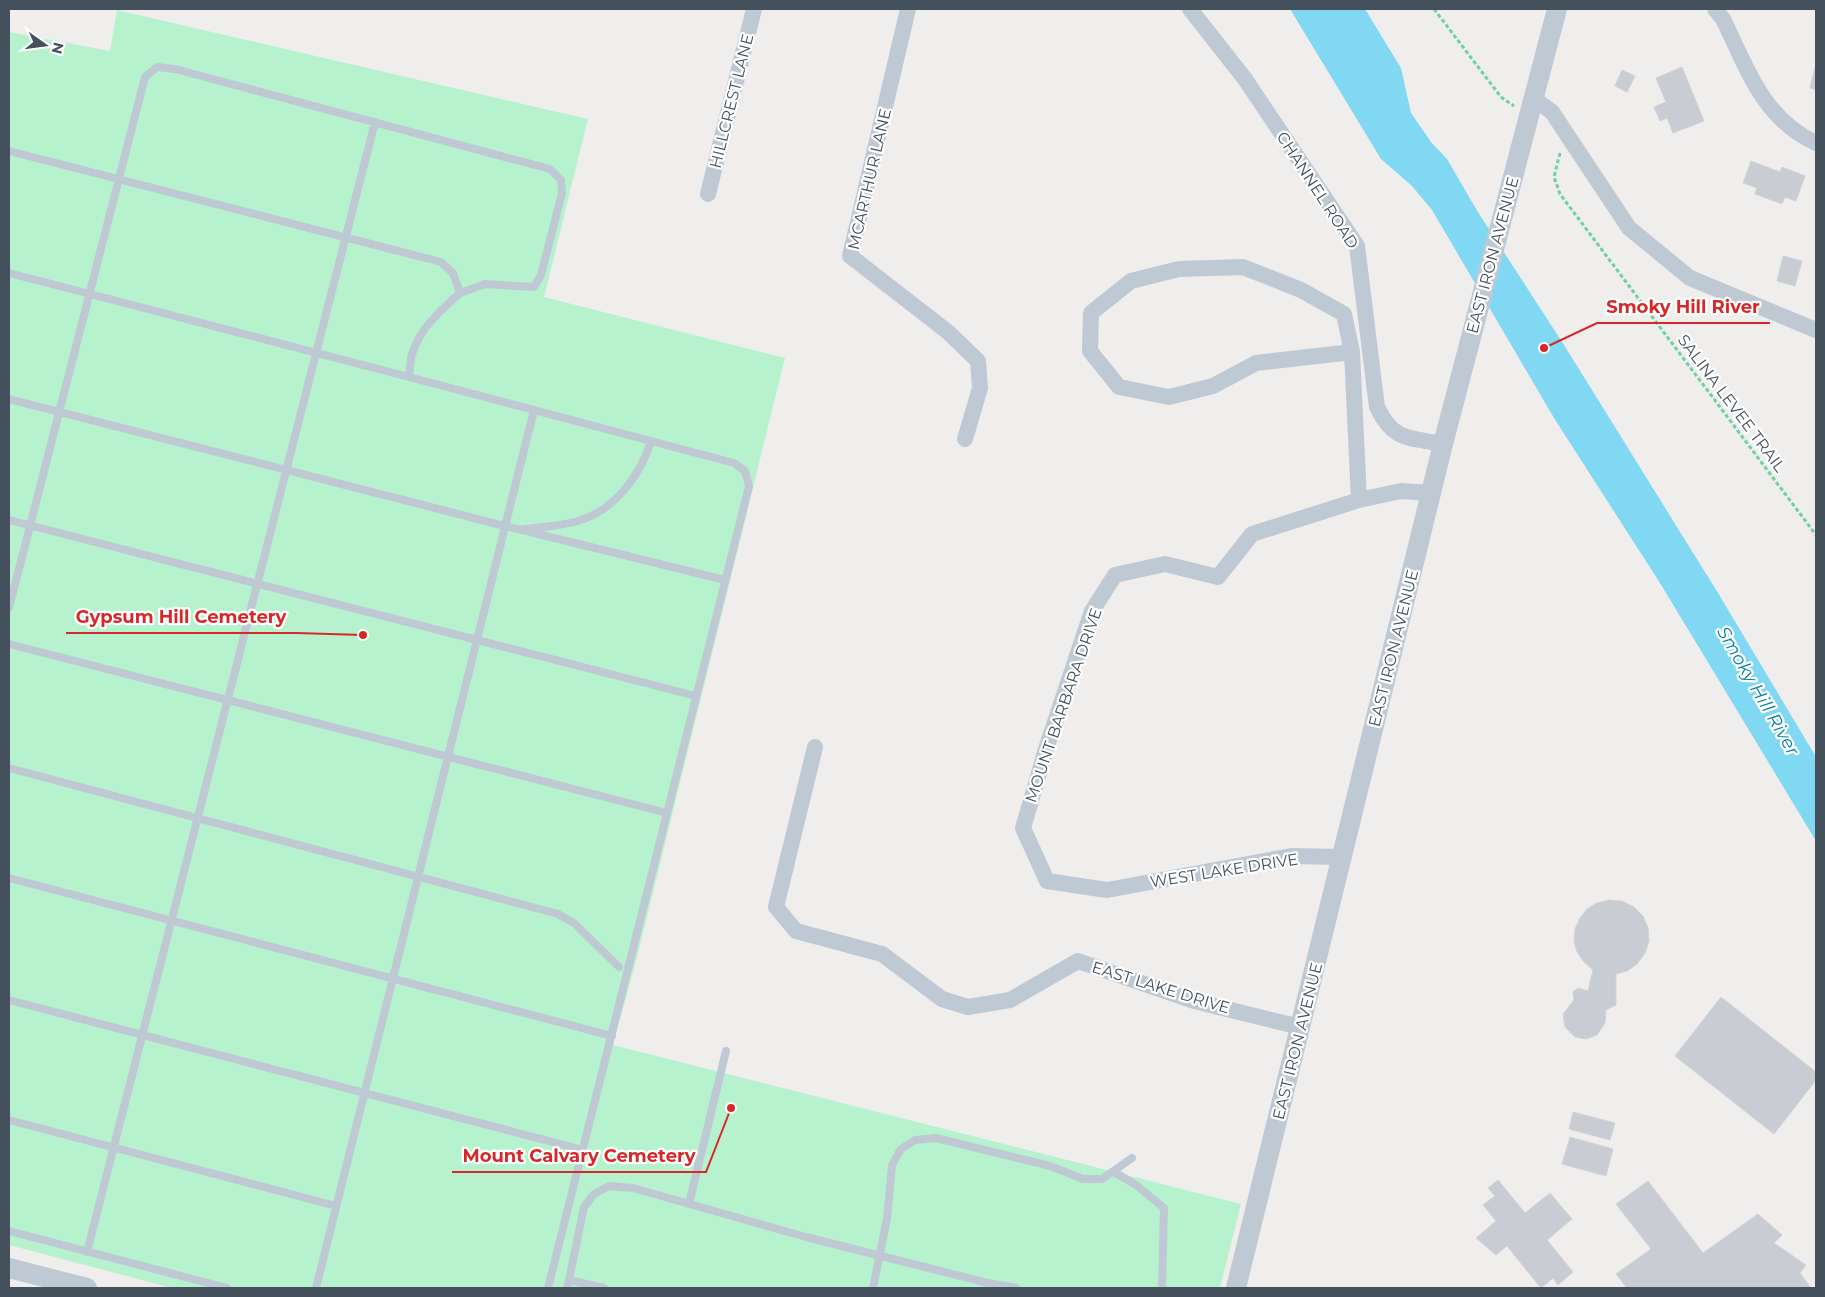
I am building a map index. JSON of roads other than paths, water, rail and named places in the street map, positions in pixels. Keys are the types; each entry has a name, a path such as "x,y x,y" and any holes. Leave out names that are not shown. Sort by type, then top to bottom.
{"street":[{"name":"HILLCREST LANE","path":"708,194 754,9"},
{"name":"MCARTHUR LANE","path":"908,9 850,256 948,332 978,361 980,388 965,438"},
{"name":"CHANNEL ROAD","path":"1190,9 1245,80 1358,246 1377,407 1385,423 1399,435 1443,444"},
{"name":"EAST IRON AVENUE","path":"1236,1288 1443,444 1557,9"},
{"path":"1715,9 1723,19 1759,94 1774,113 1816,143"},
{"path":"1531,106 1552,112 1629,228 1690,278 1816,330"},
{"path":"1352,352 1256,364 1213,386 1169,398 1119,387 1090,351 1091,313 1131,281 1179,269 1243,267 1301,290 1344,314 1352,352 1359,500"},
{"name":"MOUNT BARBARA DRIVE","path":"1106,890 1047,880 1023,828 1046,749 1092,610 1116,576 1165,564 1218,578 1252,534 1359,500 1401,491 1431,493"},
{"name":"EAST LAKE DRIVE","path":"815,747 776,907 796,931 882,954 942,999 968,1007 1010,1000 1078,961 1194,1001 1300,1026"},
{"name":"WEST LAKE DRIVE","path":"1106,890 1292,856 1342,857"},
{"path":"9,1268 87,1288"}],"lane":[{"path":"9,608 145,77 157,67 175,70 533,163 550,169 561,180 562,193 541,275 534,287 485,284 460,293 434,317 418,340 412,354 409,377"},
{"path":"87,1252 375,122"},
{"path":"9,151 441,262 453,273 460,293"},
{"path":"9,273 734,462 745,471 749,486 548,1288"},
{"path":"9,399 520,530 726,580"},
{"path":"316,1288 534,410"},
{"path":"520,530 579,520 607,507 632,482 646,459 651,441"},
{"path":"9,520 696,696"},
{"path":"9,644 668,813"},
{"path":"9,768 558,914 574,923 619,967"},
{"path":"9,878 612,1036"},
{"path":"9,1000 583,1150"},
{"path":"689,1204 726,1051"},
{"path":"9,1120 336,1206"},
{"path":"873,1288 887,1219 892,1165 901,1149 915,1140 936,1138 1050,1166 1083,1179 1102,1179 1132,1158"},
{"path":"1114,1172 1136,1185 1164,1208 1162,1288"},
{"path":"604,1288 568,1284 584,1207 594,1194 609,1186 633,1188 880,1256 988,1283 1016,1288"},
{"path":"9,1232 227,1288"}],"water":[{"path":"1290,9 1365,9 1401,68 1411,113 1431,142 1447,159 1476,209 1564,345 1718,593 1816,757 1816,841 1660,583 1554,418 1432,210 1412,186 1381,159"}],"place":[{"name":"Smoky Hill River","path":"1544,348"},
{"name":"Gypsum Hill Cemetery","path":"363,635"},
{"name":"Mount Calvary Cemetery","path":"731,1108"}]}
